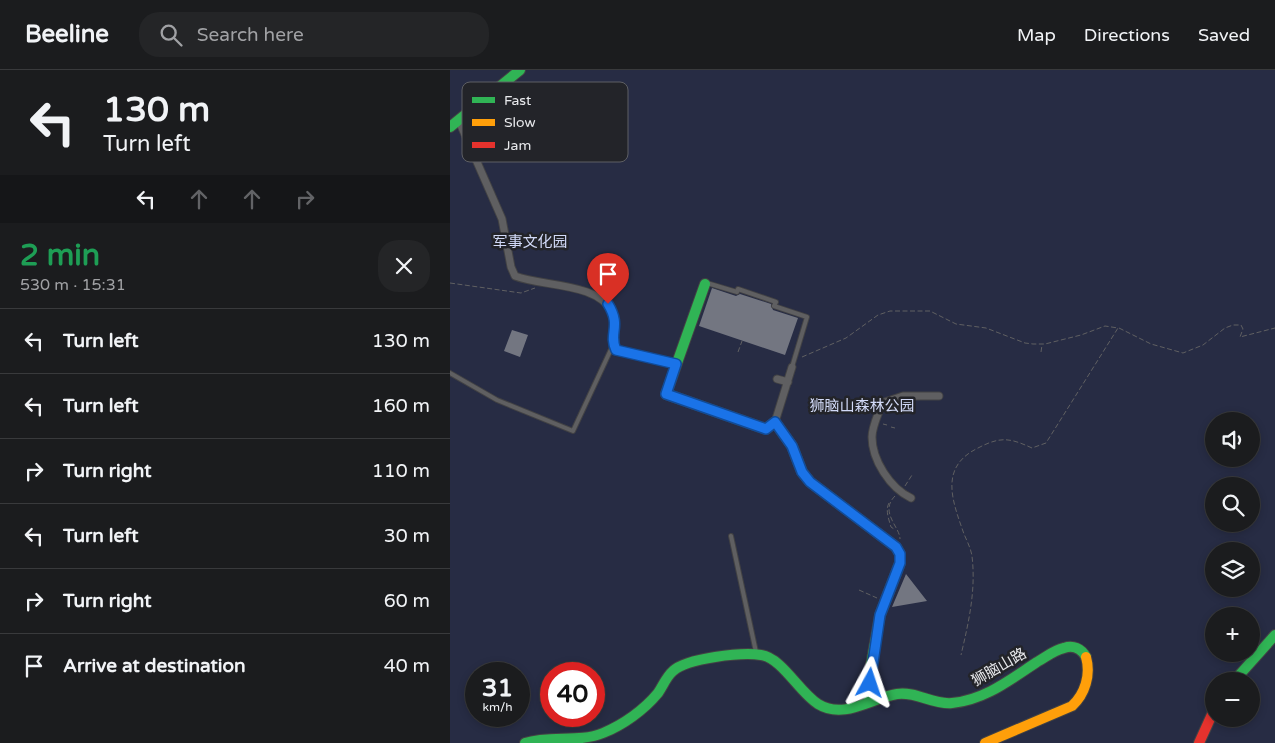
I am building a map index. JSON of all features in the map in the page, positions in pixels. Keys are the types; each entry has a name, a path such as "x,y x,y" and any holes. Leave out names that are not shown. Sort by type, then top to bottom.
{"street":[{"path":"506,82 520,70"},
{"path":"450,127 460,121 462,126"},
{"path":"477,162 502,220 515,276 572,288 608,304 616,319 613,344 616,350 676,364"},
{"path":"706,284 666,394 766,429 775,422 792,367"},
{"path":"777,379 788,382"},
{"path":"911,498 899,492 876,457 872,438 873,431 882,403 903,396 939,396"},
{"path":"775,422 792,446 802,472 810,482 896,547 900,554 900,563 880,615 871,665 869,702"},
{"path":"1242,672 1275,635"},
{"name":"狮脑山路","path":"756,654 772,659 805,694 825,707 844,710 903,693 914,694 928,701 947,703 967,700 983,695 1054,652 1067,647 1078,647 1085,653 1088,664 1087,678 1084,691 1078,702 1068,709 985,743"},
{"path":"525,743 551,736 575,741 596,737 614,728 646,705 657,694 675,669 684,664 695,660 756,654"},
{"path":"1198,743 1206,727"}],"lane":[{"path":"706,284 737,292 738,289 776,302 774,306 807,317 792,367"},
{"path":"450,373 496,400 573,431 613,344"},
{"path":"731,536 756,654"}],"path":[{"path":"450,283 521,293 534,290 543,282"},
{"path":"792,367 799,359 846,338 878,315 890,311 930,311 956,324 981,327 1025,343 1042,344 1089,333 1105,326 1118,328 1150,344 1183,353 1203,345 1233,325 1241,325 1243,328 1240,337 1275,328"},
{"path":"961,655 974,591 972,554 952,491 953,472 956,464 977,448 996,440 1011,439 1032,448 1046,443 1118,328"},
{"path":"738,352 742,341"},
{"path":"1042,344 1042,352"},
{"path":"883,424 887,425"},
{"path":"891,427 895,428"},
{"path":"903,488 912,475"},
{"path":"889,506 894,528 891,527 888,518 887,507 890,501"},
{"path":"859,590 885,601"}],"green space":[{"name":"狮脑山森林公园","path":"450,70 1275,70 1275,743 450,743"}],"building":[{"path":"712,288 736,296 740,294 771,304 773,310 798,318 785,355 699,326"},
{"path":"512,330 528,335 520,357 504,351"},
{"path":"906,574 927,601 892,607"}],"traffic: fast":[{"path":"505,82 520,70"},
{"path":"450,127 462,117"},
{"path":"705,284 666,394 766,429 775,422 792,446 802,472 810,482 896,547 900,554 900,563 880,615 871,665 869,702"},
{"path":"1242,672 1275,635"},
{"path":"525,743 545,739 584,738 611,730 646,705 658,693 666,679 680,666 702,659 728,655 752,654 769,657 811,699 818,704 838,710 848,709 897,694 911,694 945,703 964,701 976,698 997,688 1060,649 1076,648 1082,651 1086,657"}],"traffic: slow":[{"path":"985,743 1072,706 1077,701 1086,684 1088,671 1086,657"}],"traffic: jam":[{"path":"1199,743 1206,727"}],"route":[{"path":"608,304 616,319 616,329 612,338 616,350 676,364 666,394 766,429 775,422 792,446 802,472 810,482 896,547 900,554 900,563 880,615 871,665 870,683"}],"park label":[{"name":"军事文化园","path":"530,242"}]}
